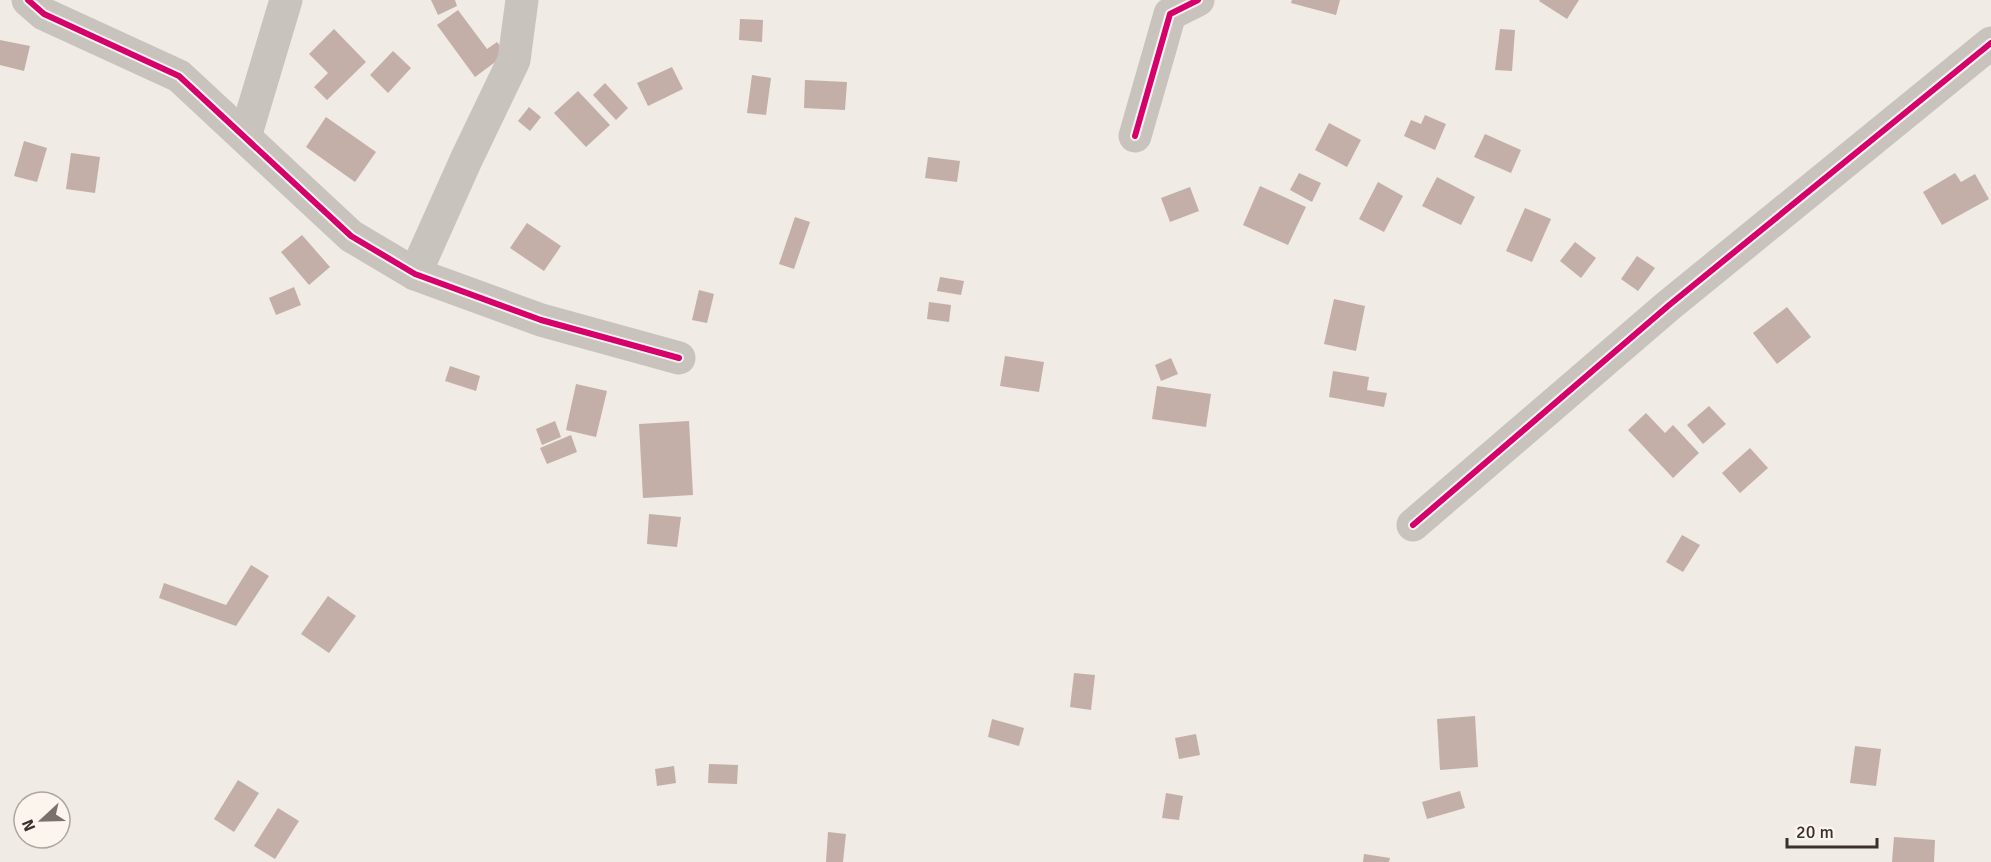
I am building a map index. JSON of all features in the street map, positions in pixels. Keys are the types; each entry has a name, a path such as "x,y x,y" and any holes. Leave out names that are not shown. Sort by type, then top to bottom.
{"street":[{"path":"28,0 44,14 179,76 351,236 415,274 541,320 679,358"},
{"path":"245,137 286,0"},
{"path":"415,274 514,60 522,0"},
{"path":"1135,136 1170,14 1198,0"},
{"path":"1413,525 1668,306 1991,43"}],"building":[{"path":"431,0 455,0 457,6 438,15"},
{"path":"1292,0 1340,0 1336,15 1291,3"},
{"path":"1540,0 1579,0 1567,19"},
{"path":"458,10 487,49 497,42 506,54 475,77 437,25"},
{"path":"740,19 763,20 762,42 739,40"},
{"path":"334,29 366,62 327,100 314,87 328,73 309,54"},
{"path":"1500,29 1515,30 1512,71 1495,70"},
{"path":"0,40 30,46 24,71 0,65"},
{"path":"393,51 411,68 388,93 370,75"},
{"path":"672,67 683,89 648,106 637,83"},
{"path":"752,75 771,78 766,115 747,113"},
{"path":"805,80 847,82 845,110 804,108"},
{"path":"605,83 628,108 616,120 593,95"},
{"path":"578,91 610,125 586,147 554,113"},
{"path":"529,107 541,117 530,131 518,121"},
{"path":"1425,115 1446,124 1435,150 1404,136 1411,120 1421,124"},
{"path":"326,117 376,152 355,182 306,147"},
{"path":"1329,123 1361,140 1347,167 1315,150"},
{"path":"1485,134 1521,150 1511,173 1474,157"},
{"path":"24,141 47,148 37,182 14,176"},
{"path":"71,153 100,157 95,193 66,189"},
{"path":"928,157 960,161 957,182 925,178"},
{"path":"1299,173 1321,183 1312,202 1290,190"},
{"path":"1955,173 1961,182 1975,174 1989,199 1942,225 1923,192"},
{"path":"1437,177 1475,197 1461,225 1422,206"},
{"path":"1378,182 1403,196 1384,232 1359,219"},
{"path":"1260,186 1306,207 1288,245 1243,225"},
{"path":"1190,187 1199,211 1170,222 1161,198"},
{"path":"1525,208 1551,219 1532,262 1506,251"},
{"path":"795,217 810,222 794,269 779,264"},
{"path":"527,223 561,246 544,271 510,248"},
{"path":"302,235 330,267 309,285 281,252"},
{"path":"1575,242 1596,258 1581,278 1560,261"},
{"path":"1637,256 1655,268 1638,291 1621,279"},
{"path":"940,277 964,281 961,295 937,291"},
{"path":"294,287 301,305 276,315 269,298"},
{"path":"699,290 714,294 707,323 692,320"},
{"path":"1334,299 1365,306 1356,351 1324,344"},
{"path":"929,302 951,305 949,322 927,319"},
{"path":"1787,307 1811,337 1777,364 1753,333"},
{"path":"1005,356 1044,362 1039,392 1000,386"},
{"path":"1171,358 1178,374 1161,381 1155,365"},
{"path":"450,366 480,376 476,391 445,381"},
{"path":"1333,371 1369,377 1367,390 1387,393 1384,407 1329,397"},
{"path":"576,384 607,391 596,437 566,430"},
{"path":"1157,386 1211,394 1206,427 1152,419"},
{"path":"1709,406 1726,424 1703,444 1687,425"},
{"path":"1646,413 1665,433 1673,425 1699,453 1673,478 1628,430"},
{"path":"555,421 561,437 542,445 536,429"},
{"path":"689,421 693,495 643,498 639,424"},
{"path":"571,435 577,452 547,464 540,448"},
{"path":"1750,448 1768,468 1740,493 1722,473"},
{"path":"649,514 681,517 677,547 647,544"},
{"path":"1682,535 1700,545 1683,572 1666,562"},
{"path":"251,565 269,576 236,626 159,598 164,583 226,605"},
{"path":"328,596 356,616 329,653 301,634"},
{"path":"1074,673 1095,675 1091,710 1070,707"},
{"path":"1475,716 1478,767 1440,770 1437,719"},
{"path":"992,719 1024,728 1019,746 988,737"},
{"path":"1196,734 1200,755 1179,759 1175,738"},
{"path":"1855,746 1881,749 1876,786 1850,783"},
{"path":"709,764 738,765 737,784 708,783"},
{"path":"674,766 676,783 657,786 655,769"},
{"path":"238,780 259,793 234,832 214,819"},
{"path":"1460,791 1465,808 1427,819 1422,802"},
{"path":"1166,793 1183,796 1179,820 1162,818"},
{"path":"278,808 299,821 275,859 254,846"},
{"path":"828,832 846,834 843,862 826,862"},
{"path":"1894,837 1935,840 1934,862 1892,862"},
{"path":"1364,854 1390,858 1389,862 1363,862"}],"cycle path":[{"path":"28,0 44,14 179,76 351,236 415,274 541,320 679,358"},
{"path":"1135,136 1170,14 1198,0"},
{"path":"1413,525 1668,306 1991,43"}]}
